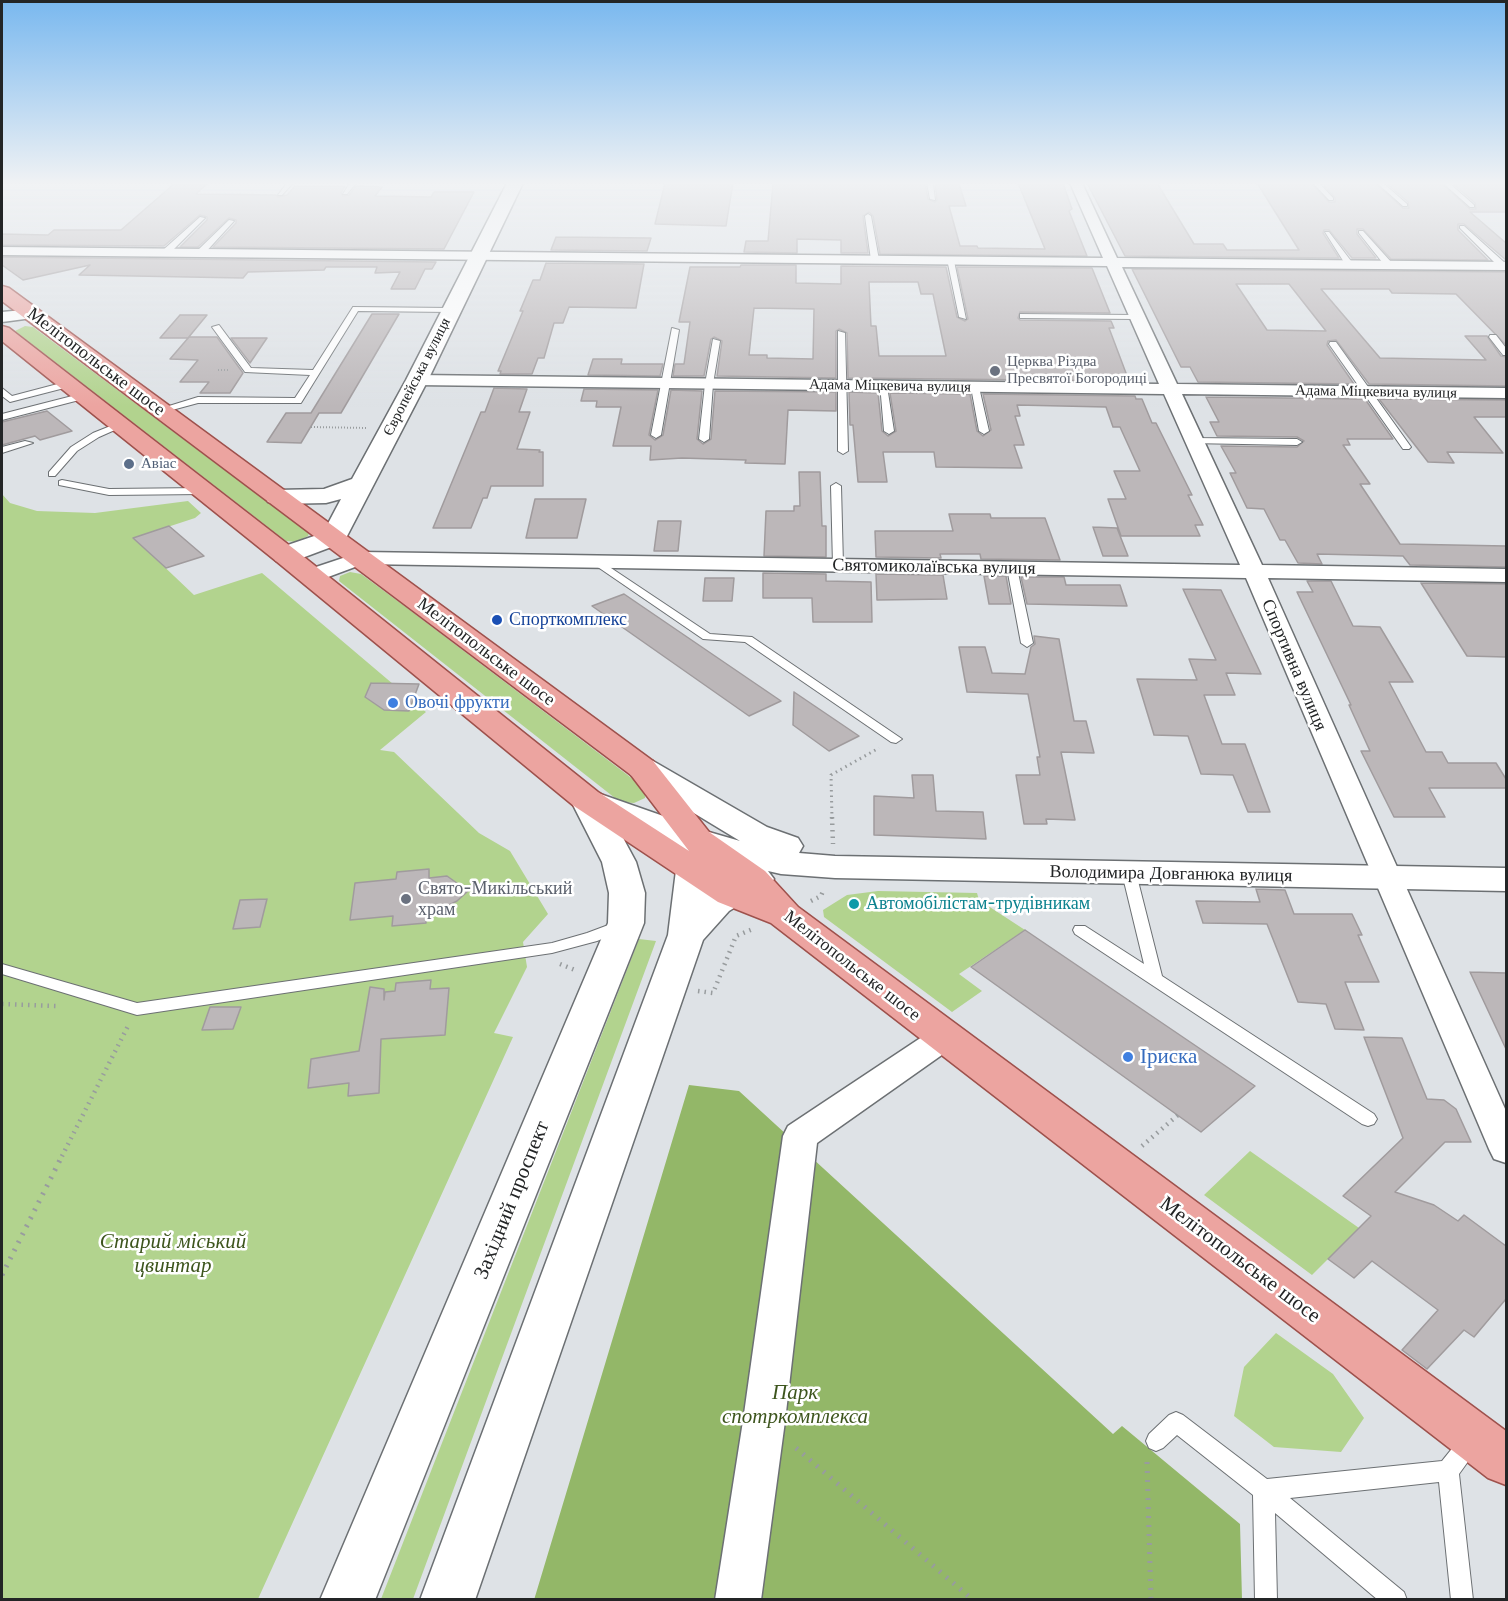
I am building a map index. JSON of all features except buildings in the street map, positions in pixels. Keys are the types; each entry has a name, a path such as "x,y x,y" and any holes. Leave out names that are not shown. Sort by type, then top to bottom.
{"main road":[{"name":"Європейська вулиця","path":"333,538 417,380 476,258"},
{"name":"Мелітопольське шосе","path":"2,292 642,768 695,855"},
{"name":"Мелітопольське шосе","path":"2,332 312,576 586,799 695,855 785,916 1490,1449"},
{"path":"277,497 326,496 362,484"},
{"path":"285,555 333,538"},
{"path":"642,768 755,835 812,855 835,867"},
{"name":"Західний проспект","path":"347,1599 626,923 627,893 619,862 586,799"},
{"path":"447,1599 686,935 695,855 835,867"},
{"path":"686,935 716,903 742,886 835,867"},
{"name":"Володимира Довганюка вулиця","path":"835,867 1506,880"}],"street":[{"path":"647,258 1504,266"},
{"name":"Спортивна вулиця","path":"1108,258 1254,572 1506,1149"},
{"path":"2,316 34,314"},
{"name":"Адама Міцкевича вулиця","path":"417,380 1506,393"},
{"path":"312,576 361,558"},
{"name":"Святомиколаївська вулиця","path":"361,558 1506,575"},
{"path":"738,1599 764,1421 800,1136 945,1037"}],"lane":[{"path":"1345,258 1350,265"},
{"path":"1383,258 1389,265"},
{"path":"950,261 963,317"},
{"path":"161,410 198,400 298,401 356,309 451,310"},
{"path":"1023,316 1136,317"},
{"path":"216,327 248,370 316,373"},
{"path":"656,435 675,330"},
{"path":"841,333 840,385 843,451"},
{"path":"1493,337 1506,353"},
{"path":"704,439 716,341"},
{"path":"1333,344 1406,447"},
{"path":"883,386 889,430"},
{"path":"975,387 984,431"},
{"path":"2,391 10,399 76,390"},
{"path":"2,417 76,390"},
{"path":"52,474 74,449 96,435 121,424"},
{"path":"1192,441 1297,442"},
{"path":"2,450 27,443"},
{"path":"62,483 109,492 203,491"},
{"path":"836,486 838,565"},
{"path":"596,561 707,637 748,639 896,739"},
{"path":"1012,568 1026,643"},
{"path":"1129,873 1155,979"},
{"path":"2,969 137,1009 552,948 592,937 626,923"},
{"path":"1080,930 1368,1119"},
{"path":"1156,1441 1176,1422 1263,1490 1395,1599"},
{"path":"1263,1490 1448,1471 1490,1449"},
{"path":"1448,1471 1462,1599"},
{"path":"1263,1490 1266,1599"}],"path":[{"path":"311,427 391,428"},
{"path":"2,1275 137,1009"},
{"path":"1117,1167 1178,1115"},
{"path":"764,1421 972,1599"},
{"path":"1151,1599 1147,1452 1156,1441"}],"green space":[{"path":"25,326 33,327 309,533 308,536 296,542 286,541 15,331"},
{"name":"Старий міський цвинтар","path":"2,494 10,503 37,511 95,513 188,501 201,513 195,518 134,538 194,595 262,573 426,712 380,750 394,752 479,833 510,851 548,914 523,942 527,967 494,1033 513,1037 258,1599 2,1599"},
{"path":"350,572 361,574 646,789 645,798 634,803 620,802 339,581 340,576"},
{"path":"878,891 977,893 979,900 1025,930 959,974 982,991 952,1012 824,917 823,910 847,895"},
{"path":"639,939 656,941 413,1599 381,1599"},
{"name":"Парк спотркомплекса","path":"689,1085 739,1091 1113,1434 1122,1426 1240,1524 1242,1599 534,1600"},
{"path":"1250,1151 1359,1228 1312,1275 1204,1195"},
{"path":"1276,1333 1333,1374 1364,1418 1341,1452 1274,1447 1234,1416 1244,1367"}],"place":[{"name":"Церква Різдва Пресвятої Богородиці","path":"995,371"},
{"name":"Авіас","path":"129,464"},
{"name":"Спорткомплекс","path":"497,620"},
{"name":"Овочі фрукти","path":"393,703"},
{"name":"Свято-Микільський храм","path":"406,899"},
{"name":"Автомобілістам-трудівникам","path":"854,904"},
{"name":"Іриска","path":"1128,1057"}]}
